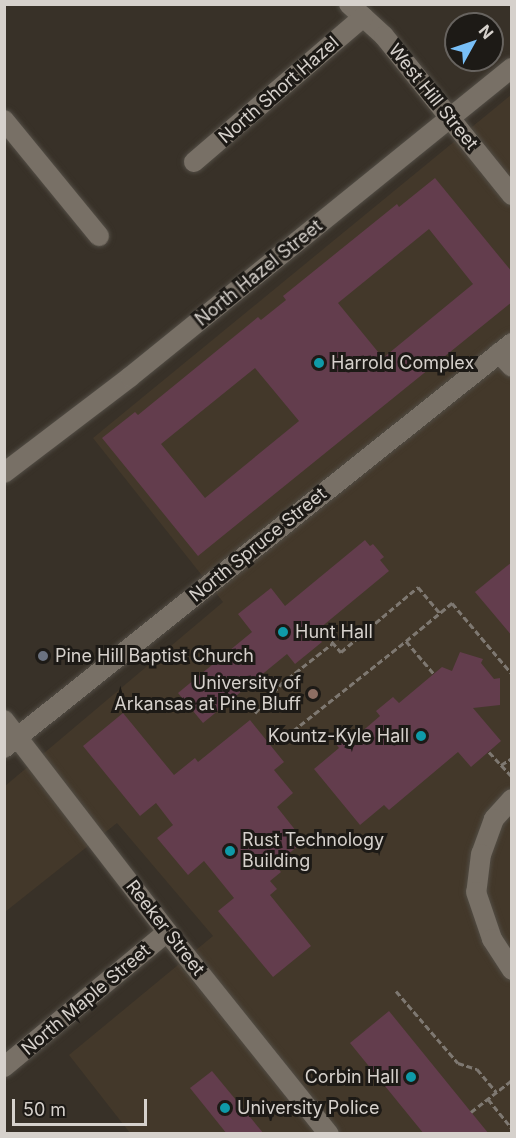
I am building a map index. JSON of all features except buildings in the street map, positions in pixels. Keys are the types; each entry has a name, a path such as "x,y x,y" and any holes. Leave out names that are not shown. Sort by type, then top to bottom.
{"street":[{"name":"West Hill Street","path":"356,11 384,36 512,195"},
{"name":"North Short Hazel","path":"194,162 356,11"},
{"name":"North Hazel Street","path":"4,474 130,377 512,68"},
{"path":"4,120 99,236"},
{"name":"North Spruce Street","path":"11,742 507,354"},
{"name":"Reeker Street","path":"4,720 11,742 167,932 320,1130"},
{"path":"512,799 494,819 482,854 476,892 492,939 512,969"},
{"name":"North Maple Street","path":"4,1067 167,932"}],"path":[{"path":"320,628 341,652 418,586 440,613"},
{"path":"279,742 452,603 512,674"},
{"path":"406,641 434,674"},
{"path":"255,713 281,684 333,643"},
{"path":"489,752 512,777"},
{"path":"501,765 511,758 512,753"},
{"path":"396,991 458,1063 477,1069 496,1092"},
{"path":"471,1112 512,1080"},
{"path":"488,1099 512,1129"}],"shaded area":[{"name":"University of Arkansas at Pine Bluff","path":"511,95 511,1133 130,1133 69,1055 213,936 117,823 5,912 5,786 223,602 93,438"}],"place":[{"name":"Harrold Complex","path":"319,363"},
{"name":"Hunt Hall","path":"283,632"},
{"name":"Pine Hill Baptist Church","path":"43,656"},
{"name":"University of Arkansas at Pine Bluff","path":"313,694"},
{"name":"Kountz-Kyle Hall","path":"421,736"},
{"name":"Rust Technology Building","path":"230,851"},
{"name":"Corbin Hall","path":"411,1077"},
{"name":"University Police","path":"225,1108"}]}
